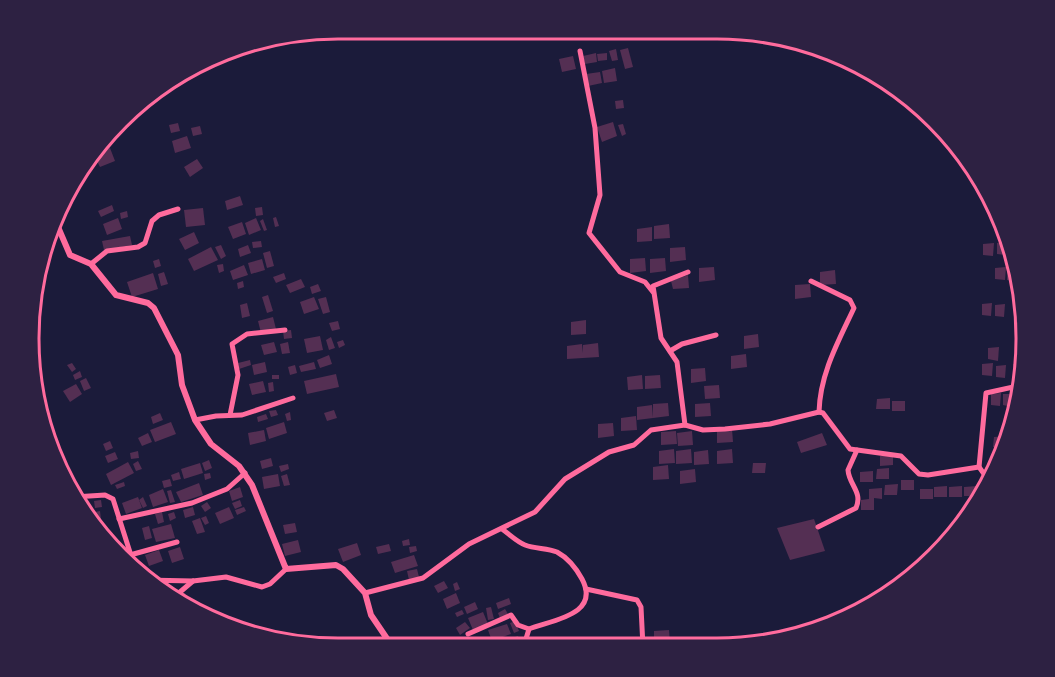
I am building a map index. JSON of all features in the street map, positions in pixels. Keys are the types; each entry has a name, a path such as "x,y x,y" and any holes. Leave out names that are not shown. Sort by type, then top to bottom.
{"street":[{"path":"580,51 594,128 600,195 589,233 620,272 645,282 654,292"},
{"path":"91,264 107,251 138,247 145,243 152,221 159,215 178,209"},
{"path":"59,231 67,252 91,264 116,295 148,303 154,308 178,355 182,385 195,420 211,444 244,473 252,485 286,568"},
{"path":"685,425 677,362 661,338 653,286 657,282 688,272"},
{"path":"811,281 850,300 854,306 829,360 823,379 819,412"},
{"path":"230,415 238,375 232,344 247,334 285,330"},
{"path":"670,351 682,344 716,335"},
{"path":"984,473 979,467 986,393 1012,387"},
{"path":"195,420 242,415 293,398"},
{"path":"365,593 420,579 469,544 535,512 565,479 601,457 634,446 651,430 685,425 702,430 725,429 770,424 819,412"},
{"path":"819,412 835,428 847,447 901,456 919,474 928,475 979,467"},
{"path":"818,527 856,508 858,504 859,497 848,470 856,450"},
{"path":"119,519 202,499 227,489 244,473"},
{"path":"84,497 111,497 129,552"},
{"path":"468,634 511,615 519,626 529,629 571,615 586,601 586,589 564,557 554,551 525,545 502,529"},
{"path":"132,555 177,542"},
{"path":"162,580 193,581 226,576 262,587 270,584 286,568 340,566 365,593 371,615 387,638"},
{"path":"180,592 193,581"},
{"path":"586,589 638,600 641,607 643,638"},
{"path":"526,638 529,629"}],"building":[{"path":"628,48 633,67 625,69 620,50"},
{"path":"616,49 618,60 612,61 609,51"},
{"path":"596,53 597,62 585,64 583,56"},
{"path":"607,53 607,60 598,61 597,54"},
{"path":"573,56 576,69 562,72 559,59"},
{"path":"615,68 617,81 604,83 602,71"},
{"path":"600,72 602,83 588,86 586,74"},
{"path":"623,100 624,108 616,109 615,101"},
{"path":"613,122 617,136 602,142 597,127"},
{"path":"178,123 180,131 171,133 169,125"},
{"path":"623,124 626,134 622,136 618,125"},
{"path":"200,126 202,134 193,136 191,128"},
{"path":"187,136 191,148 175,153 172,141"},
{"path":"110,148 115,161 100,167 97,161"},
{"path":"197,159 203,168 190,177 184,167"},
{"path":"240,196 243,205 227,210 225,201"},
{"path":"112,205 114,211 101,217 98,211"},
{"path":"262,207 263,215 256,216 255,208"},
{"path":"203,208 205,225 186,227 184,210"},
{"path":"127,211 128,217 121,219 120,213"},
{"path":"276,217 279,226 275,227 273,218"},
{"path":"118,218 122,229 107,235 103,224"},
{"path":"256,218 261,230 249,235 245,223"},
{"path":"263,219 267,230 264,231 260,221"},
{"path":"242,222 246,234 233,239 228,227"},
{"path":"669,224 670,238 654,239 654,226"},
{"path":"652,227 652,241 637,242 637,229"},
{"path":"194,232 199,243 185,250 179,239"},
{"path":"130,236 132,245 104,250 102,241"},
{"path":"261,241 262,247 253,248 252,242"},
{"path":"994,243 993,256 983,255 983,244"},
{"path":"997,243 1000,243 1004,255 997,254"},
{"path":"221,245 226,256 221,259 215,247"},
{"path":"248,245 251,253 240,257 238,249"},
{"path":"211,247 218,260 194,271 188,259"},
{"path":"685,247 686,260 670,262 670,248"},
{"path":"270,251 274,266 267,268 263,253"},
{"path":"645,258 646,271 630,273 630,259"},
{"path":"665,258 666,271 650,273 650,259"},
{"path":"159,259 161,266 155,268 153,261"},
{"path":"262,259 265,270 251,274 248,263"},
{"path":"223,264 224,271 219,273 217,265"},
{"path":"244,265 248,275 233,280 230,271"},
{"path":"714,267 715,280 699,282 699,268"},
{"path":"1006,267 1005,280 995,279 995,268"},
{"path":"835,270 836,284 820,285 820,272"},
{"path":"164,272 168,284 161,286 158,274"},
{"path":"153,273 158,289 132,297 127,282"},
{"path":"284,273 286,279 276,283 273,277"},
{"path":"688,275 689,288 673,289 671,281"},
{"path":"301,279 305,287 290,293 286,285"},
{"path":"243,281 244,287 238,289 237,283"},
{"path":"318,284 321,291 312,294 310,287"},
{"path":"810,284 811,297 795,299 795,285"},
{"path":"268,295 273,311 267,313 262,297"},
{"path":"314,297 319,309 304,314 300,302"},
{"path":"326,297 330,312 323,314 318,299"},
{"path":"247,303 250,316 242,318 240,305"},
{"path":"992,303 991,316 982,315 982,304"},
{"path":"1005,304 1004,317 995,316 995,305"},
{"path":"273,317 276,329 261,333 258,321"},
{"path":"586,320 586,334 571,335 571,322"},
{"path":"338,321 340,329 332,331 329,323"},
{"path":"291,330 292,338 284,339 283,331"},
{"path":"758,334 759,347 744,349 744,336"},
{"path":"320,336 323,350 307,353 304,339"},
{"path":"331,337 335,348 329,350 326,340"},
{"path":"343,340 345,345 339,348 337,342"},
{"path":"274,342 277,352 264,355 261,345"},
{"path":"288,342 290,353 282,354 280,344"},
{"path":"598,343 599,357 567,359 567,346 582,344 583,353 583,345"},
{"path":"999,347 998,361 988,359 988,348"},
{"path":"746,354 747,367 731,369 731,356"},
{"path":"329,355 332,364 320,368 317,360"},
{"path":"250,360 251,365 239,369 238,363"},
{"path":"265,362 267,372 254,375 252,365"},
{"path":"314,362 316,369 301,372 299,366"},
{"path":"72,363 76,369 72,372 67,365"},
{"path":"993,363 992,376 982,375 982,364"},
{"path":"295,365 297,373 290,375 288,367"},
{"path":"1006,365 1005,378 996,377 996,366"},
{"path":"705,368 706,381 691,383 691,369"},
{"path":"80,371 82,377 75,380 73,375"},
{"path":"336,374 339,387 307,394 304,381"},
{"path":"272,375 279,375 279,379 272,379"},
{"path":"642,375 643,389 628,390 627,377"},
{"path":"660,375 661,388 645,389 645,376"},
{"path":"86,378 91,388 84,391 80,381"},
{"path":"263,381 266,392 252,395 249,384"},
{"path":"273,382 274,391 269,392 268,383"},
{"path":"76,384 82,394 70,402 63,391"},
{"path":"719,385 720,398 705,399 704,386"},
{"path":"1001,393 1000,406 991,405 991,394"},
{"path":"1003,394 1010,394 1008,406 1003,405"},
{"path":"890,398 890,409 876,409 877,399"},
{"path":"892,401 905,401 905,411 892,411"},
{"path":"668,403 669,416 653,418 653,404"},
{"path":"710,403 711,416 695,417 695,404"},
{"path":"652,405 653,418 637,420 637,407"},
{"path":"276,410 278,415 271,417 269,411"},
{"path":"334,410 337,418 327,421 324,413"},
{"path":"290,412 291,420 287,421 285,414"},
{"path":"160,413 163,420 153,424 151,417"},
{"path":"266,414 268,419 258,422 257,417"},
{"path":"636,416 637,430 621,431 621,418"},
{"path":"171,422 176,434 155,442 150,430"},
{"path":"284,422 287,433 269,439 266,428"},
{"path":"613,423 614,436 598,438 598,424"},
{"path":"732,429 733,442 717,443 717,430"},
{"path":"264,430 266,441 250,445 248,433"},
{"path":"676,431 677,444 661,445 661,432"},
{"path":"692,431 693,445 678,446 677,433"},
{"path":"148,433 152,442 142,446 138,438"},
{"path":"822,433 827,445 801,453 797,442"},
{"path":"994,437 999,437 995,447 993,447"},
{"path":"110,441 113,448 106,451 103,444"},
{"path":"674,449 675,463 659,464 659,451"},
{"path":"691,449 692,463 676,464 676,451"},
{"path":"732,449 733,463 717,464 717,451"},
{"path":"708,450 709,464 694,465 694,452"},
{"path":"138,451 139,458 131,459 130,453"},
{"path":"115,452 118,459 108,463 105,456"},
{"path":"893,455 893,465 880,466 880,456"},
{"path":"271,458 273,466 262,469 260,461"},
{"path":"209,460 212,468 205,471 202,463"},
{"path":"138,461 142,469 136,471 133,464"},
{"path":"128,462 134,473 111,485 106,474"},
{"path":"200,463 203,473 184,479 181,469"},
{"path":"753,463 766,463 765,473 752,473"},
{"path":"288,464 289,469 281,472 279,466"},
{"path":"668,465 669,479 653,480 653,467"},
{"path":"889,468 889,479 876,479 877,469"},
{"path":"695,469 696,482 680,484 680,471"},
{"path":"873,471 873,482 860,482 860,472"},
{"path":"179,472 181,479 173,481 171,475"},
{"path":"210,473 211,478 205,480 204,474"},
{"path":"278,474 280,486 264,489 262,477"},
{"path":"287,474 290,485 284,486 281,476"},
{"path":"170,479 172,486 164,488 162,481"},
{"path":"901,480 914,480 914,490 901,490"},
{"path":"124,482 125,486 117,489 115,485"},
{"path":"199,483 203,495 181,502 176,492"},
{"path":"898,484 897,495 884,495 885,485"},
{"path":"947,486 947,497 934,497 934,487"},
{"path":"962,486 962,497 949,497 949,487"},
{"path":"977,486 971,496 964,496 964,487"},
{"path":"240,487 243,497 232,501 229,491"},
{"path":"882,488 882,499 874,498 874,510 861,510 861,500 869,499 869,489"},
{"path":"163,489 168,502 153,507 149,495"},
{"path":"920,489 933,489 933,499 920,499"},
{"path":"171,490 175,502 170,503 167,491"},
{"path":"138,497 142,508 126,514 122,503"},
{"path":"143,497 147,506 143,508 139,500"},
{"path":"101,500 102,507 95,508 94,501"},
{"path":"240,500 242,506 235,509 232,503"},
{"path":"207,502 211,508 205,512 201,506"},
{"path":"193,507 195,515 185,518 183,510"},
{"path":"229,507 234,518 220,524 215,513"},
{"path":"244,507 246,511 237,515 235,510"},
{"path":"100,511 101,519 100,519 95,512"},
{"path":"162,512 164,522 158,524 155,514"},
{"path":"174,512 176,518 170,521 168,514"},
{"path":"206,516 209,523 205,525 201,518"},
{"path":"200,518 205,532 197,534 192,521"},
{"path":"814,519 825,551 790,560 777,528"},
{"path":"295,523 297,532 285,534 283,525"},
{"path":"171,524 175,538 156,542 152,529"},
{"path":"149,526 152,538 145,540 142,528"},
{"path":"409,539 410,545 403,546 402,541"},
{"path":"298,540 301,552 285,556 282,544"},
{"path":"357,543 361,555 343,562 338,549"},
{"path":"389,544 391,551 378,554 376,547"},
{"path":"416,546 417,551 410,553 409,547"},
{"path":"180,547 184,559 172,563 168,551"},
{"path":"159,550 163,561 149,566 145,555"},
{"path":"414,555 418,566 395,573 391,562"},
{"path":"417,569 419,577 409,580 407,571"},
{"path":"444,581 448,588 438,593 434,586"},
{"path":"457,582 460,589 455,591 453,584"},
{"path":"456,593 460,603 447,609 443,599"},
{"path":"509,598 511,604 498,609 496,603"},
{"path":"475,602 478,609 467,614 464,607"},
{"path":"491,607 494,619 488,620 486,608"},
{"path":"505,609 508,614 500,618 498,613"},
{"path":"462,610 464,614 457,617 455,613"},
{"path":"483,612 488,624 473,630 468,618"},
{"path":"515,621 519,631 514,633 510,623"},
{"path":"465,622 470,628 460,635 456,628"},
{"path":"507,624 511,634 500,638 491,638 488,630"},
{"path":"669,630 670,638 654,638 654,631"}]}
